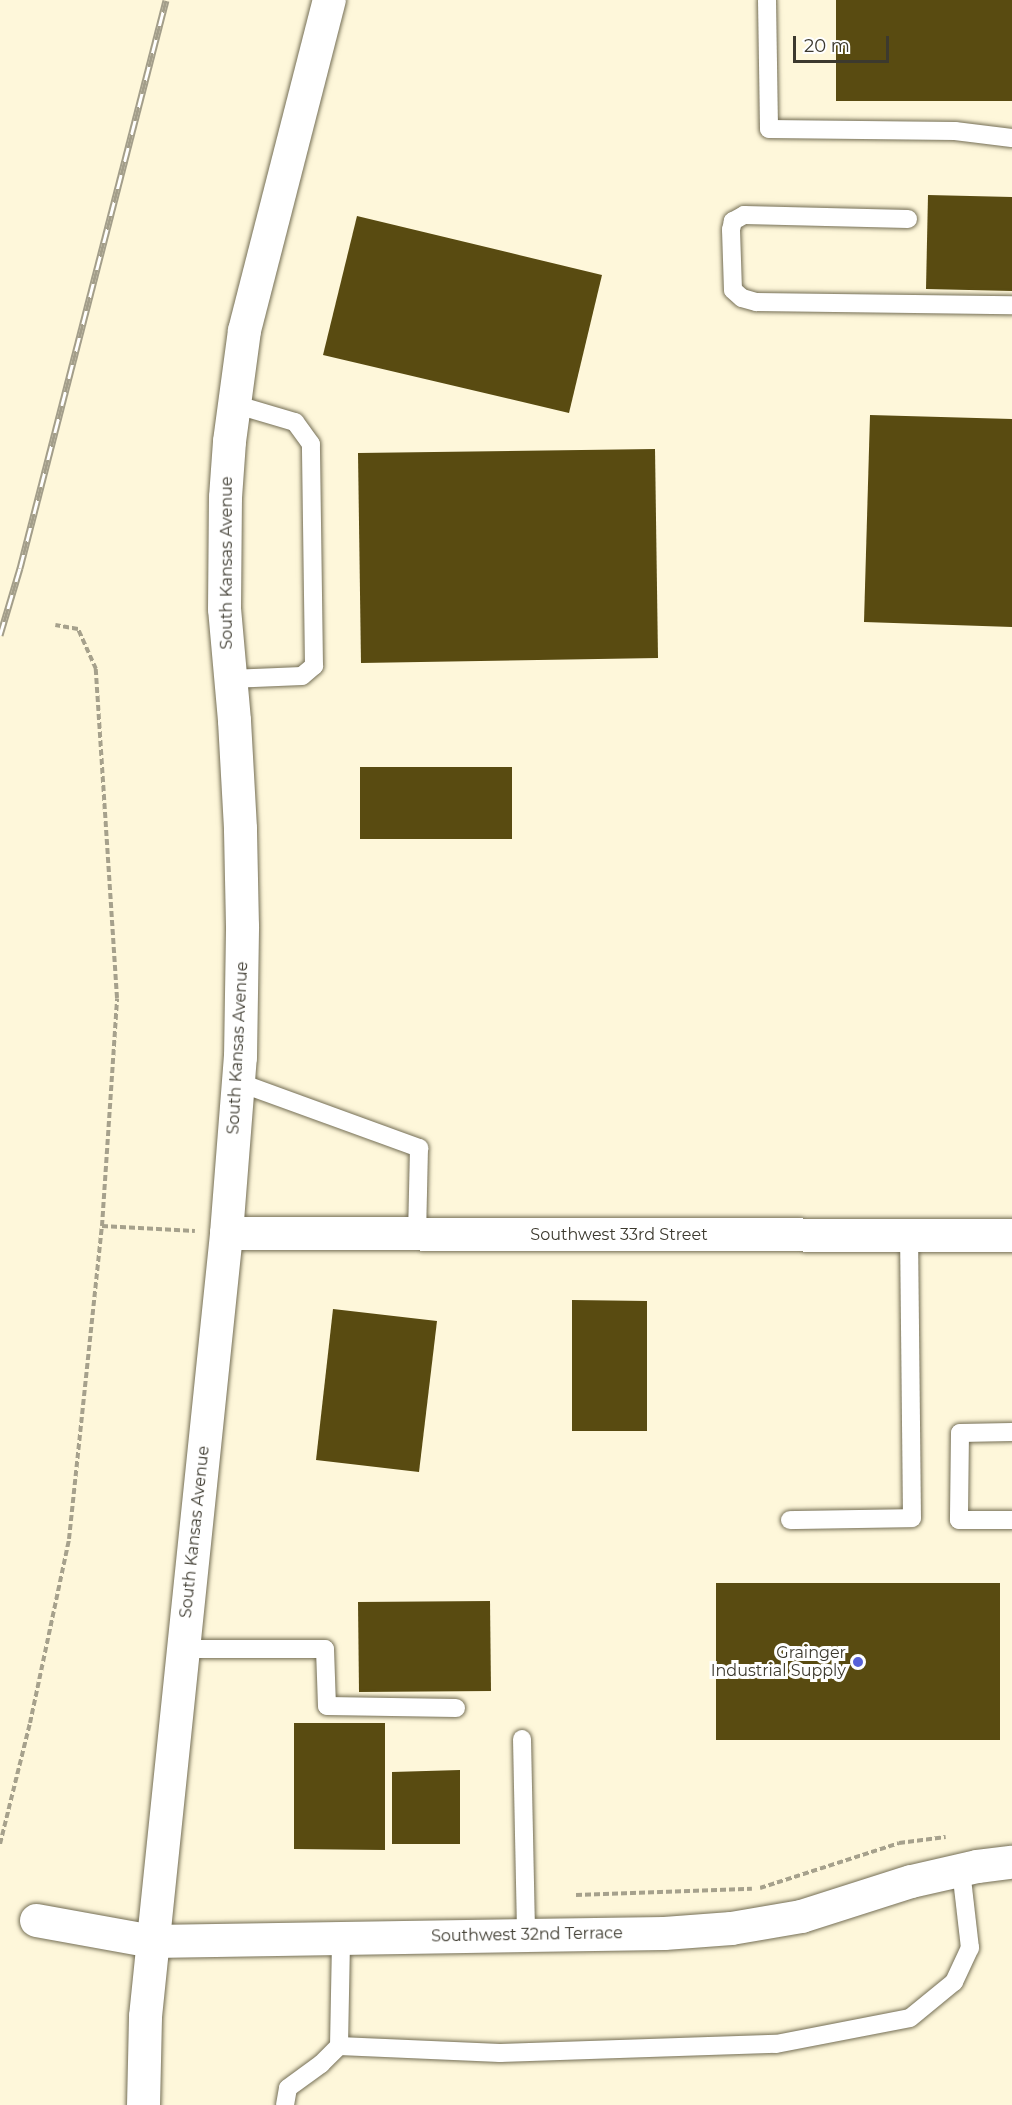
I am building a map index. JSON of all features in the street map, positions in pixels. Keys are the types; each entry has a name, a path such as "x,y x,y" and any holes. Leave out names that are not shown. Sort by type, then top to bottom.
{"main road":[{"name":"South Kansas Avenue","path":"143,2105 145,2016 226,1233 238,1082 242,926 235,730 224,609 225,497 244,330 329,0"},
{"name":"Southwest 33rd Street","path":"226,1233 1012,1235"},
{"name":"Southwest 32nd Terrace","path":"36,1920 152,1941 664,1932 731,1928 801,1916 911,1881 1012,1862"}],"lane":[{"path":"767,0 769,129 955,131 1012,138"},
{"path":"908,219 744,215 733,221 731,230 733,290 742,298 756,302 1012,304"},
{"path":"230,679 302,676 314,666 311,444 295,422 234,404"},
{"path":"238,1082 419,1148 417,1234"},
{"path":"789,1520 912,1518 909,1235"},
{"path":"1012,1432 960,1433 959,1520 1012,1520"},
{"path":"183,1649 325,1649 327,1706 456,1708"},
{"path":"522,1739 526,1935"},
{"path":"339,2046 500,2053 776,2044 910,2018 954,1982 970,1948 961,1870"},
{"path":"285,2105 288,2088 321,2064 339,2046 341,1938"}],"path":[{"path":"0,1845 30,1724 69,1539 102,1226 117,998 96,669 78,629 55,625"},
{"path":"102,1226 226,1233"},
{"path":"576,1895 756,1889 899,1843 955,1836"}],"building":[{"path":"836,0 1012,0 1012,101 836,101"},
{"path":"928,195 1012,197 1012,291 926,289"},
{"path":"357,216 602,275 569,413 323,355"},
{"path":"870,415 1012,419 1012,627 864,622"},
{"path":"655,449 658,658 361,663 358,453"},
{"path":"360,767 512,767 512,839 360,839"},
{"path":"572,1300 647,1301 647,1431 572,1431"},
{"path":"333,1309 437,1321 419,1472 316,1460"},
{"name":"Grainger Industrial Supply","path":"716,1583 1000,1583 1000,1740 716,1740"},
{"path":"490,1601 491,1691 359,1692 358,1602"},
{"path":"294,1723 385,1723 385,1850 294,1849"},
{"path":"460,1770 460,1844 392,1844 392,1772"}],"railway":[{"path":"0,635 20,568 166,0"}],"place":[{"name":"Grainger Industrial Supply","path":"858,1662"}]}
